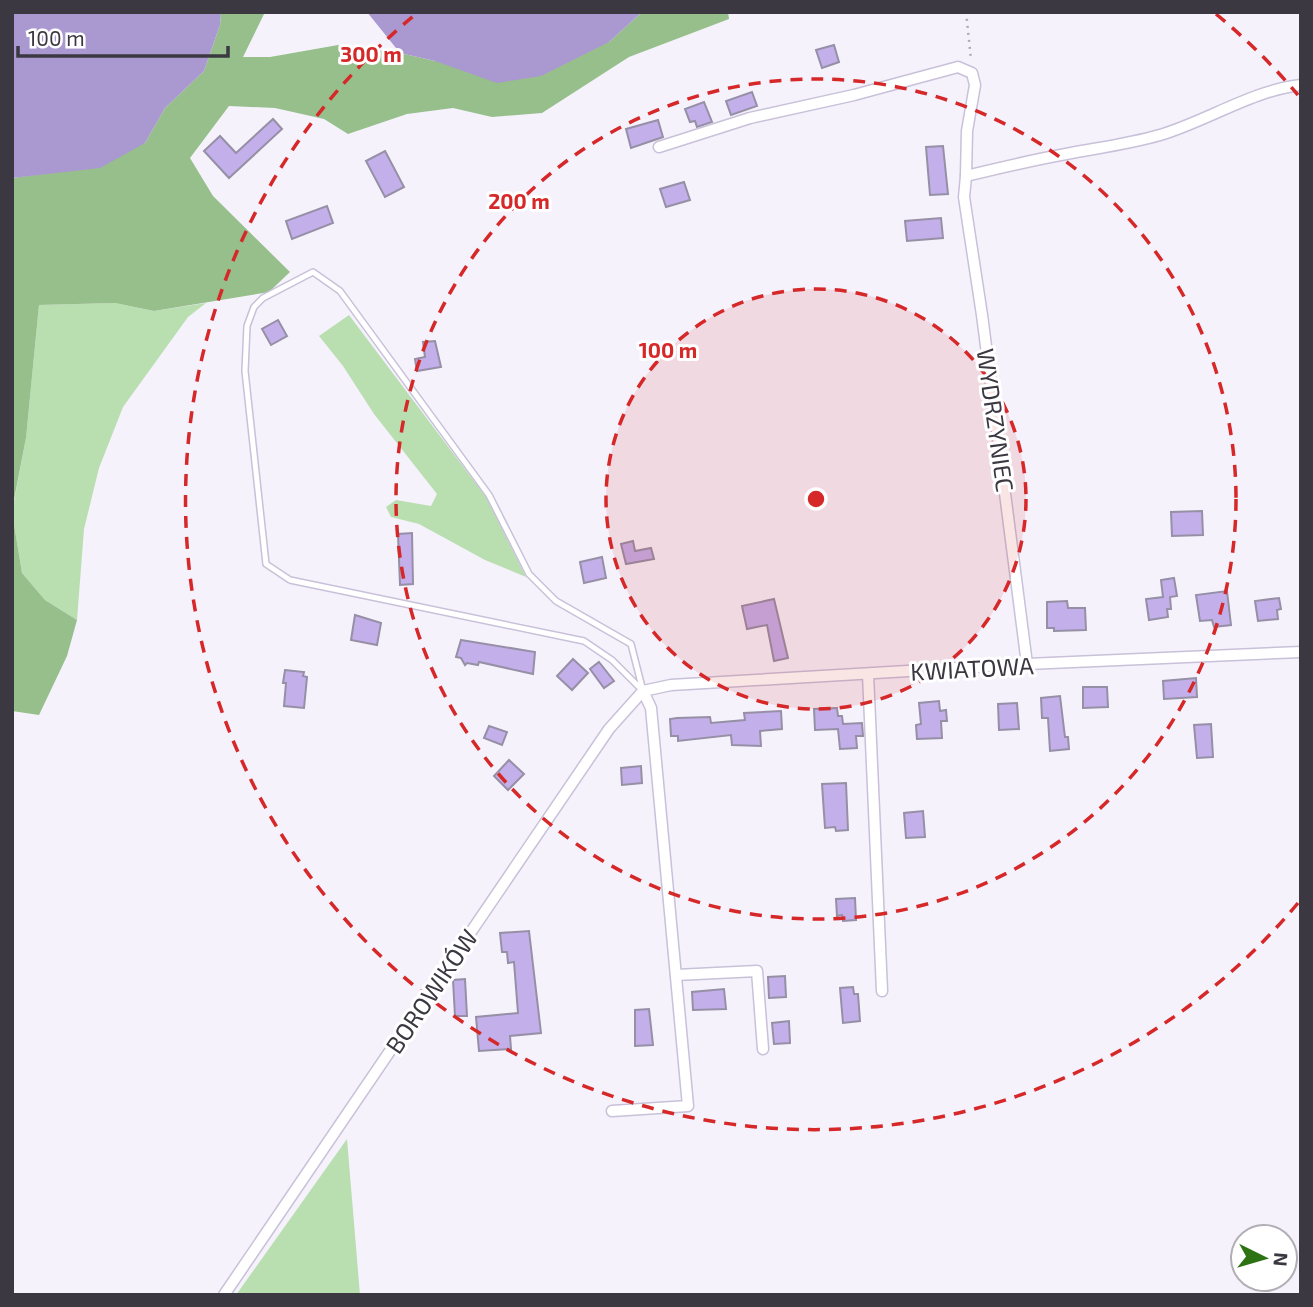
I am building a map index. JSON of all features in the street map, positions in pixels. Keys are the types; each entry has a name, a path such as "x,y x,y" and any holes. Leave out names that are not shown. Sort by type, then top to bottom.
{"street":[{"path":"659,147 750,118 853,95 958,67 972,73"},
{"name":"WYDRZYNIEC","path":"972,73 975,85 967,131 964,197 982,314 1027,664"},
{"path":"966,176 1159,135 1199,122 1263,93 1286,86 1301,85"},
{"name":"KWIATOWA","path":"643,691 670,685 1027,664 1301,652"},
{"path":"869,674 882,991"},
{"path":"612,1111 688,1106 651,708 643,691"},
{"name":"BOROWIKÓW","path":"224,1295 609,729 643,691"},
{"path":"676,975 757,971 763,1049"}],"lane":[{"path":"313,272 340,291 489,495 529,574 556,601 631,644 643,691 612,660 584,641 290,580 266,564 245,371 247,326 254,307 264,298 313,272"}],"path":[{"path":"966,12 972,73"}],"green space":[{"path":"221,12 265,12 243,57 270,57 338,45 400,53 435,61 609,42 642,12 728,12 729,19 629,57 542,113 492,117 453,108 407,114 348,134 324,119 275,108 229,106 190,158 213,196 290,272 269,292 154,311 115,303 39,305 26,438 12,510 12,178 49,173 145,143 165,108 204,71 220,25"},
{"path":"115,303 154,311 206,303 188,317 123,407 99,468 84,529 77,620 45,600 22,573 12,512 26,438 39,305"},
{"path":"349,315 486,497 526,577 485,560 419,524 391,517 386,507 396,500 431,506 437,494 374,414 343,366 319,336"},
{"path":"12,512 22,573 45,600 77,620 67,656 39,715 12,711"},
{"path":"347,1139 360,1295 236,1295"}],"shaded area":[{"path":"12,12 221,12 220,25 204,71 165,108 145,143 100,168 12,178"},
{"path":"367,12 642,12 609,42 541,76 497,83 435,61 400,53"}],"building":[{"path":"834,45 839,62 822,68 816,50"},
{"path":"752,92 757,106 731,115 726,101"},
{"path":"704,102 712,122 697,127 695,121 690,122 685,109"},
{"path":"273,119 282,129 229,178 204,151 220,136 236,153"},
{"path":"658,120 663,137 631,148 626,129"},
{"path":"943,146 948,194 930,195 926,147"},
{"path":"385,151 404,187 385,197 366,161"},
{"path":"684,182 690,200 666,207 660,189"},
{"path":"327,206 333,223 292,239 286,221"},
{"path":"941,218 943,238 907,241 905,221"},
{"path":"278,320 287,336 271,345 262,329"},
{"path":"435,341 441,367 417,371 415,359 425,357 423,342"},
{"path":"1202,511 1203,535 1172,536 1171,512"},
{"path":"412,533 413,584 400,585 398,534"},
{"path":"633,541 635,551 651,548 654,559 626,564 621,544"},
{"path":"602,557 606,578 584,583 580,562"},
{"path":"1174,578 1177,596 1170,597 1171,609 1167,609 1168,617 1149,620 1146,599 1163,597 1161,580"},
{"path":"1227,591 1231,625 1214,627 1212,620 1200,621 1196,595"},
{"path":"1279,598 1281,609 1277,610 1278,619 1258,621 1255,601"},
{"path":"774,599 788,658 774,661 767,625 747,629 742,606"},
{"path":"1067,601 1068,608 1085,608 1086,630 1054,631 1054,628 1047,628 1047,602"},
{"path":"355,615 381,623 377,645 351,640"},
{"path":"461,640 535,652 533,674 479,662 478,665 465,665 461,658 456,657"},
{"path":"573,659 588,673 572,690 557,676"},
{"path":"599,662 614,681 604,688 590,669"},
{"path":"285,670 304,672 303,676 307,677 304,708 284,706"},
{"path":"1196,678 1197,697 1164,699 1163,681"},
{"path":"1083,687 1107,687 1108,707 1083,708"},
{"path":"1060,696 1069,749 1050,751 1048,718 1042,718 1041,698"},
{"path":"939,701 940,711 946,710 947,721 941,721 942,738 917,739 916,725 921,724 919,703"},
{"path":"1017,703 1019,729 999,730 998,704"},
{"path":"837,708 843,724 862,723 863,736 856,736 857,748 840,749 838,729 815,730 814,709"},
{"path":"781,711 782,729 760,731 761,746 732,745 731,735 678,741 678,736 671,736 670,719 710,717 711,723 745,720 744,713"},
{"path":"1211,724 1213,757 1197,758 1194,725"},
{"path":"489,726 507,732 502,745 484,738"},
{"path":"509,760 524,774 508,790 494,776"},
{"path":"641,766 642,783 622,785 621,768"},
{"path":"846,783 848,830 825,828 822,784"},
{"path":"923,811 925,837 906,838 904,813"},
{"path":"855,898 856,920 843,921 842,915 837,916 836,899"},
{"path":"529,931 541,1033 510,1036 511,1049 479,1051 476,1017 518,1013 514,962 508,963 507,952 502,952 500,933"},
{"path":"785,976 786,997 769,998 768,977"},
{"path":"465,979 467,1016 455,1016 453,980"},
{"path":"853,987 854,994 858,994 860,1021 843,1023 840,988"},
{"path":"724,989 726,1009 693,1010 692,992"},
{"path":"649,1009 653,1045 635,1046 635,1010"},
{"path":"789,1021 790,1043 774,1044 772,1023"}]}
